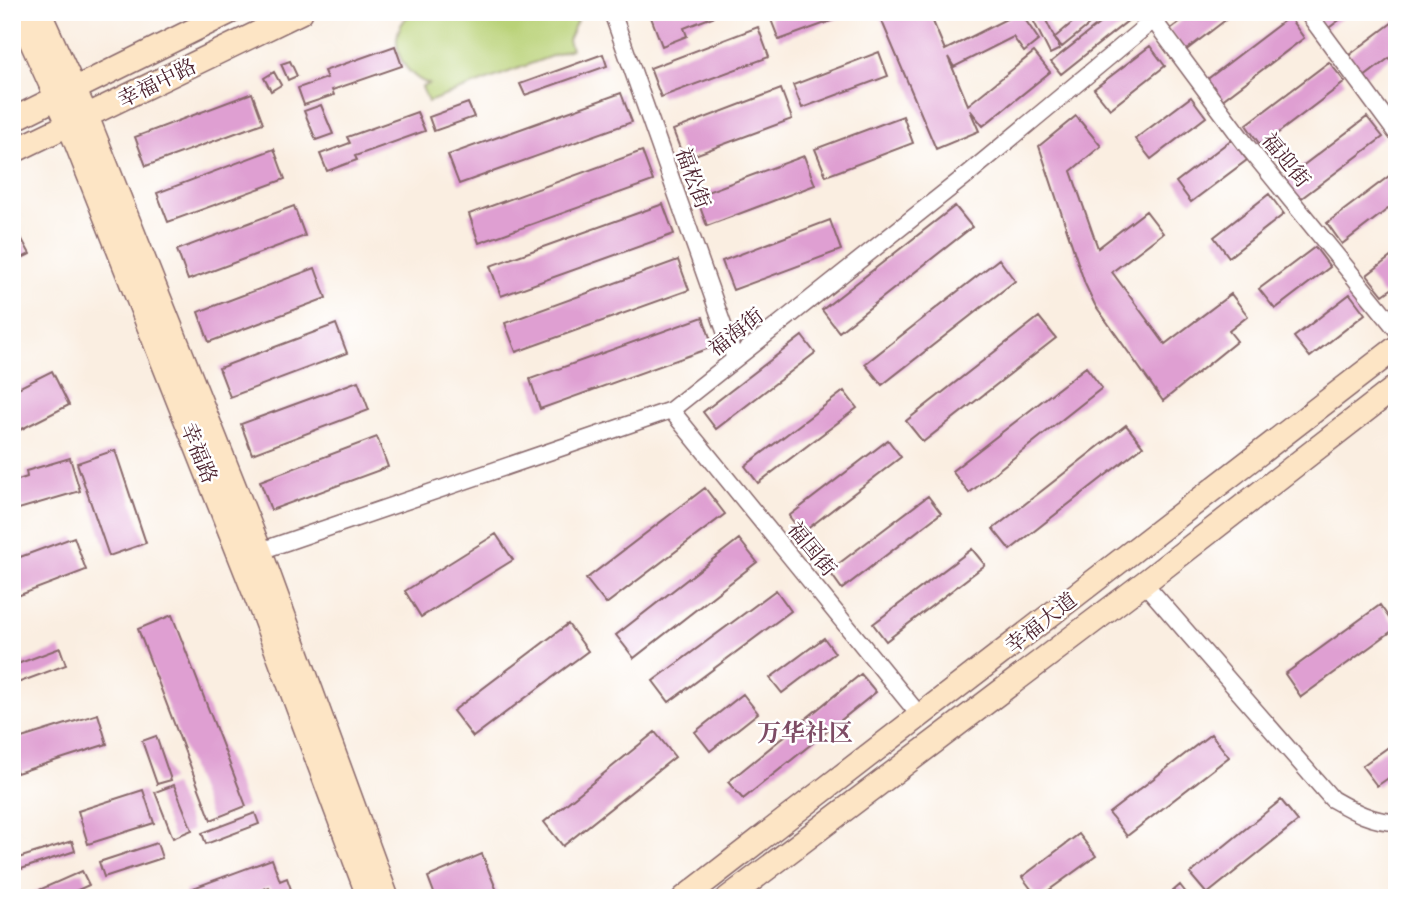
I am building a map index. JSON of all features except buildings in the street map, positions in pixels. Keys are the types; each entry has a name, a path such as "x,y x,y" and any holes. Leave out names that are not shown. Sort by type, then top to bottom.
{"main road":[{"name":"幸福路","path":"18,12 66,94"},
{"name":"幸福路","path":"39,12 66,94 260,551 387,898"},
{"name":"幸福中路","path":"12,120 230,12"},
{"name":"幸福中路","path":"12,152 301,12"},
{"name":"幸福路","path":"78,121 369,898"},
{"name":"幸福大道","path":"684,898 1397,347"},
{"name":"幸福大道","path":"728,898 1144,583 1397,386"}],"street":[{"name":"福松街","path":"612,12 735,359"},
{"path":"1307,12 1397,134"},
{"name":"福海街","path":"260,551 671,410 968,174 1155,15"},
{"name":"福迎街","path":"1155,15 1247,146 1397,330"},
{"name":"福国街","path":"671,410 920,716"},
{"path":"1144,583 1332,799 1358,814 1392,819"}],"green space":[{"path":"413,12 581,12 568,40 571,49 428,102 422,87 429,84 410,71 398,52 399,31"}],"district":[{"name":"万华社区","path":"805,733"}]}
